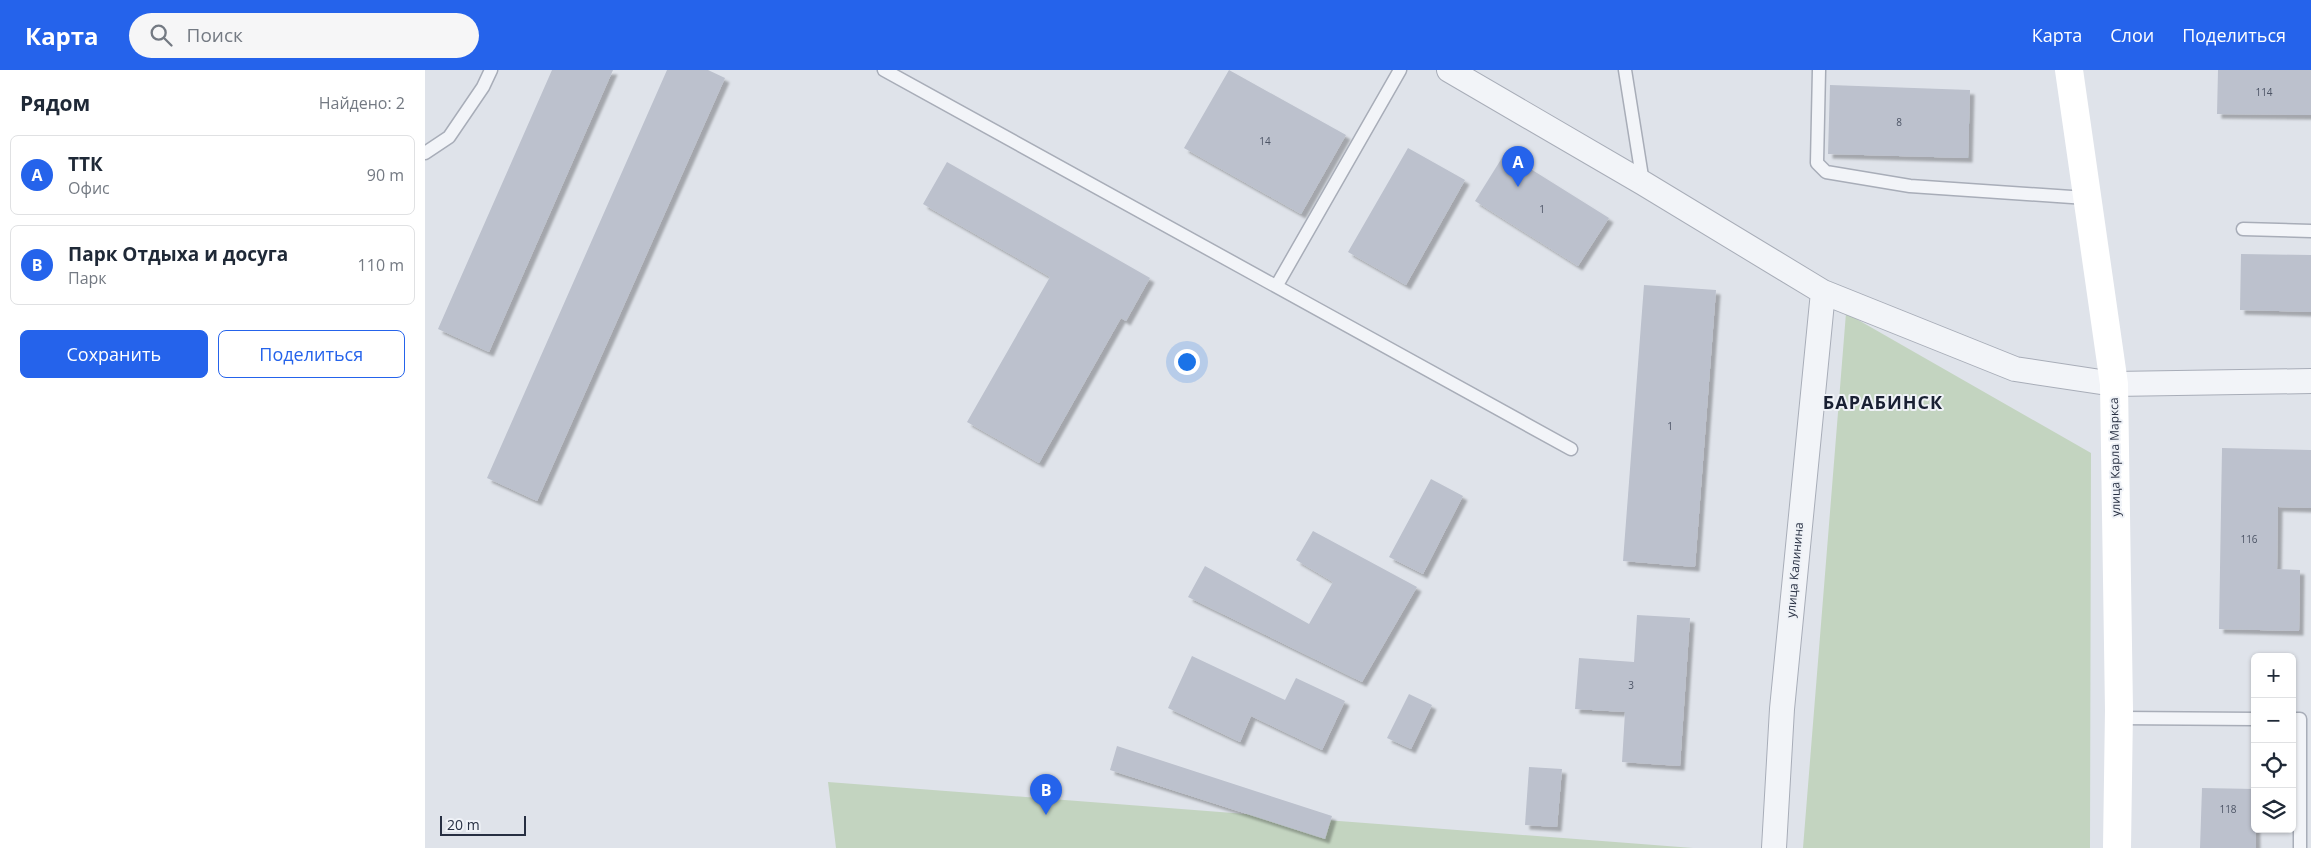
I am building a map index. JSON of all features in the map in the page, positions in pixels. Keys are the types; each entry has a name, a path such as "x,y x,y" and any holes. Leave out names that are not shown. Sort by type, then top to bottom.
{"main road":[{"name":"улица Карла Маркса","path":"2069,70 2114,384 2119,718 2117,848"}],"street":[{"path":"1449,70 1643,183 1823,292 2015,369 2114,384 2311,381"},
{"name":"улица Калинина","path":"1774,848 1782,709 1823,292"}],"lane":[{"path":"425,152 449,137 483,87 491,70"},
{"path":"884,70 1277,285 1571,449"},
{"path":"1277,285 1399,70"},
{"path":"1625,70 1643,183"},
{"path":"1819,70 1817,164 1826,172 1910,186 2086,198"},
{"path":"2243,229 2311,231"},
{"path":"2119,718 2251,719"},
{"path":"2300,848 2301,719"}],"green space":[{"path":"1846,313 2091,453 2090,848 1803,848"},
{"path":"828,782 1693,848 836,848"}],"building":[{"path":"552,70 613,70 489,352 438,329"},
{"path":"667,70 708,70 725,78 537,501 487,478"},
{"path":"1229,70 1346,135 1301,214 1184,148"},
{"path":"2218,70 2311,70 2311,115 2217,114"},
{"path":"1830,85 1970,90 1968,158 1828,154"},
{"path":"1408,148 1465,180 1406,285 1348,252"},
{"path":"1505,153 1609,218 1578,266 1475,201"},
{"path":"947,162 1150,278 1126,321 1121,318 1039,463 967,422 1050,277 923,204"},
{"path":"2241,254 2311,255 2311,312 2240,310"},
{"path":"1644,285 1716,290 1695,567 1623,561"},
{"path":"2222,448 2311,450 2311,508 2278,507 2277,569 2300,570 2299,631 2219,629"},
{"path":"1431,479 1463,496 1423,574 1389,557"},
{"path":"1313,531 1417,587 1362,682 1188,597 1205,566 1309,624 1333,582 1296,560"},
{"path":"1637,615 1690,618 1680,766 1622,762 1625,712 1575,709 1579,658 1634,662"},
{"path":"1192,656 1285,700 1296,678 1345,701 1322,750 1251,716 1240,742 1168,708"},
{"path":"1409,694 1432,705 1411,749 1387,738"},
{"path":"1117,746 1332,816 1325,839 1110,770"},
{"path":"1529,767 1562,769 1557,827 1525,825"},
{"path":"2202,788 2251,789 2251,833 2256,833 2256,848 2200,848"}],"place":[{"name":"ТТК","path":"1518,187"},
{"name":"Парк Отдыха и досуга","path":"1046,815"}],"district":[{"name":"БАРАБИНСК","path":"1883,403"}]}
